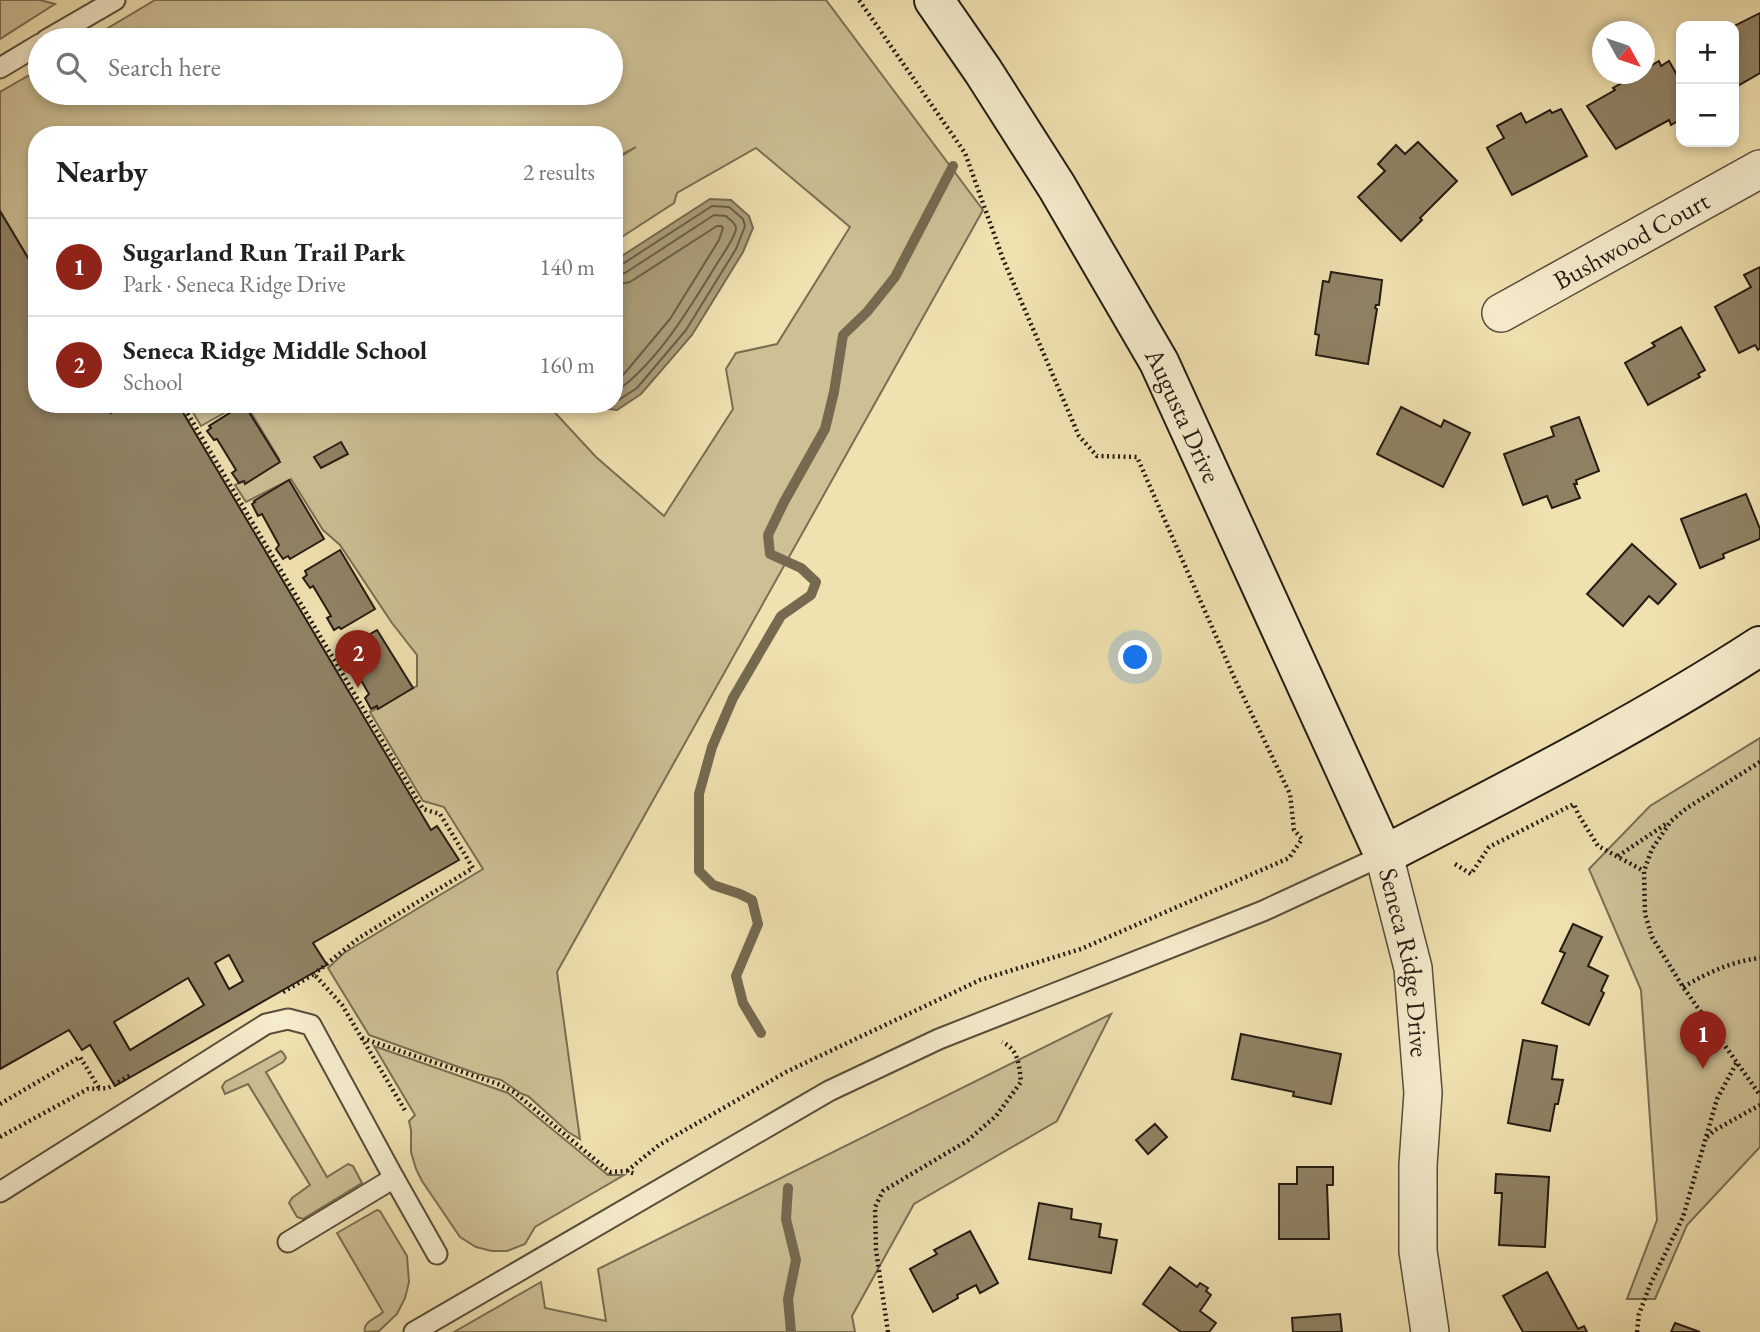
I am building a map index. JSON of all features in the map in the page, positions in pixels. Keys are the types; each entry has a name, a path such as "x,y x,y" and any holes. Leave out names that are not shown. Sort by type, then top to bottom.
{"street":[{"name":"Augusta Drive","path":"934,0 1057,187 1159,362 1384,855"},
{"name":"Bushwood Court","path":"1501,313 1760,169"},
{"name":"Seneca Ridge Drive","path":"1430,1332 1418,1251 1418,1165 1423,1093 1413,968 1384,855 1545,772 1717,674 1760,646"}],"lane":[{"path":"67,28 115,0"},
{"path":"0,68 28,51"},
{"path":"414,1332 829,1091 939,1038 1263,911 1384,855"},
{"path":"0,1192 266,1024 288,1019 311,1025 438,1254"},
{"path":"288,1242 394,1178"}],"path":[{"path":"627,1171 659,1145 786,1072 980,980 1081,949 1289,858 1302,839 1294,830 1290,794 1234,677 1137,457 1097,456 1080,436 1003,259 965,153 859,0"},
{"path":"187,413 424,809 440,814 473,868 359,938 314,974"},
{"path":"1617,857 1760,762"},
{"path":"1455,864 1471,874 1489,847 1574,804 1598,846 1644,872"},
{"path":"1671,821 1652,849 1644,872 1645,914 1652,937 1683,987 1760,1095"},
{"path":"1683,987 1715,969 1741,960 1760,958"},
{"path":"362,1038 498,1084 514,1092 610,1172 627,1171 635,1174"},
{"path":"888,1332 876,1250 875,1207 883,1191 967,1141 996,1116 1021,1082 1018,1057 1009,1045 999,1040"},
{"path":"0,1104 80,1057 99,1088"},
{"path":"1637,1332 1639,1314 1650,1285 1683,1217 1717,1100 1737,1062"},
{"path":"1707,1138 1722,1126 1760,1105"}],"shaded area":[{"path":"0,0 40,0 55,4 0,39"},
{"path":"155,0 826,0 983,210 557,972 580,1139 568,1132 528,1096 501,1080 369,1035 328,968 344,953 483,869 444,807 423,801 370,712 417,686 417,655 392,623 340,545 323,530 291,479 246,502 235,485 279,459 251,413 555,413 596,457 664,516 733,409 726,369 736,353 777,344 850,227 756,148 677,193 674,203 623,236 623,155 636,147 623,154 623,126 28,126 28,258 0,211 0,92 28,76 28,105 623,105 623,28 108,28"},
{"path":"193,413 224,413 201,426"},
{"path":"1760,738 1760,1147 1687,1225 1655,1299 1627,1299 1657,1220 1641,990 1589,869 1650,806"},
{"path":"1111,1014 1057,1121 914,1204 852,1316 855,1332 454,1332 541,1282 545,1308 606,1321 598,1269"},
{"path":"374,1046 508,1093 608,1175 624,1175 535,1227 525,1244 507,1251 476,1247 460,1237 422,1181 411,1152 409,1121 415,1115"},
{"path":"281,1051 286,1058 266,1072 327,1177 348,1164 353,1166 362,1183 303,1219 297,1217 289,1203 310,1185 248,1084 225,1094 222,1087 225,1082"},
{"path":"377,1210 407,1256 409,1282 397,1314 379,1331 365,1332 366,1325 383,1312 337,1233"}],"water":[{"path":"710,199 731,200 749,216 753,228 743,252 692,335 641,394 623,406 623,255"}],"building":[{"path":"1760,13 1760,73 1739,85 1739,84 1739,24"},
{"path":"1659,61 1661,66 1669,61 1676,73 1676,122 1671,125 1669,120 1616,149 1587,106 1615,90 1613,88 1620,84 1655,84 1655,63"},
{"path":"1561,109 1587,156 1512,195 1487,148 1504,138 1497,126 1521,113 1526,123 1550,110 1552,113"},
{"path":"1418,142 1457,181 1401,241 1358,197 1385,171 1378,164 1396,145 1405,154"},
{"path":"0,211 28,258 28,413 183,413 431,830 437,826 459,860 313,943 327,965 115,1086 90,1045 82,1050 69,1030 0,1069","holes":["229,955 243,981 229,989 215,963","188,978 204,1005 130,1050 114,1022"]},
{"path":"1760,267 1760,348 1758,350 1755,345 1739,353 1715,307 1751,287 1744,275"},
{"path":"1331,272 1382,280 1379,305 1375,308 1377,309 1368,364 1316,355 1319,335 1315,334 1323,281 1329,282"},
{"path":"1681,327 1705,370 1698,374 1700,377 1648,405 1625,363 1655,346 1652,343"},
{"path":"1401,407 1441,427 1444,420 1470,433 1443,487 1377,454"},
{"path":"230,413 250,413 280,462 245,484 244,481 239,483 232,473 236,470 217,439 214,440 207,431 211,428 209,426"},
{"path":"1579,417 1599,471 1576,480 1577,484 1574,484 1580,498 1552,508 1547,496 1523,505 1504,454 1554,436 1551,427"},
{"path":"341,442 348,454 321,468 314,457"},
{"path":"289,480 324,539 290,559 288,556 283,559 276,549 279,545 262,514 258,516 252,504"},
{"path":"1746,494 1760,529 1760,539 1723,554 1724,558 1700,568 1681,519"},
{"path":"1632,544 1676,584 1658,604 1649,596 1623,626 1587,594"},
{"path":"340,550 375,609 341,629 339,627 334,630 327,618 331,616 313,586 310,588 303,578 307,575 305,571"},
{"path":"377,630 413,688 378,709 377,706 371,709 365,698 369,694 351,663 346,666 339,655"},
{"path":"1573,924 1602,937 1588,966 1608,976 1601,991 1604,993 1589,1025 1542,1003 1565,953 1560,951"},
{"path":"1241,1034 1341,1054 1331,1104 1293,1096 1294,1092 1232,1079"},
{"path":"1523,1040 1557,1046 1552,1079 1563,1080 1550,1131 1508,1123"},
{"path":"1155,1124 1167,1137 1148,1154 1136,1140"},
{"path":"1297,1167 1333,1167 1333,1185 1327,1185 1329,1239 1279,1239 1279,1184 1297,1184"},
{"path":"1496,1174 1549,1177 1545,1247 1499,1245 1502,1193 1495,1193"},
{"path":"1039,1203 1072,1209 1071,1219 1101,1224 1099,1237 1117,1240 1111,1273 1029,1259"},
{"path":"970,1231 998,1283 980,1293 976,1285 933,1312 910,1269 937,1254 934,1250"},
{"path":"1170,1267 1197,1287 1200,1283 1208,1288 1206,1291 1211,1295 1200,1311 1216,1323 1209,1332 1181,1332 1143,1304"},
{"path":"1547,1272 1578,1329 1584,1326 1587,1332 1523,1332 1503,1296"},
{"path":"1340,1314 1342,1332 1293,1332 1292,1318"},
{"path":"1675,1323 1700,1332 1671,1332"}],"waterway":[{"path":"761,1033 743,1003 736,976 758,924 752,900 713,885 699,871 699,794 712,747 733,698 781,616 811,595 816,582 801,568 770,554 768,535 825,429 843,335 867,312 895,277 953,166"},
{"path":"788,1188 786,1219 796,1260 788,1299 791,1332"}],"place":[{"name":"Seneca Ridge Middle School","path":"358,688"},
{"name":"Sugarland Run Trail Park","path":"1703,1069"}]}
